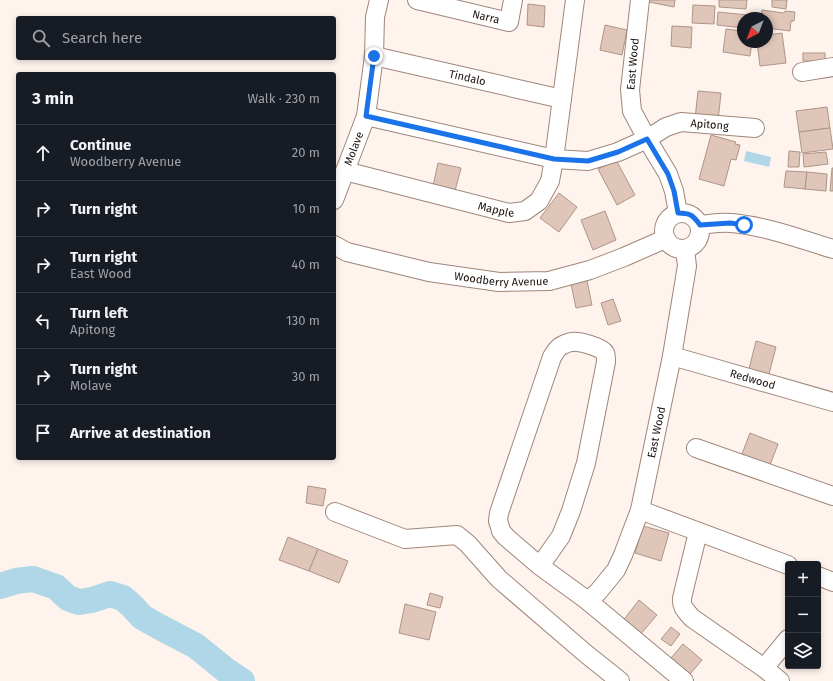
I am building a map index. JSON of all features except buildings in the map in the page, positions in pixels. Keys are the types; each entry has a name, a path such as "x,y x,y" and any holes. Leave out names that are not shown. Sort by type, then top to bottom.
{"street":[{"name":"Molave","path":"336,195 366,116 374,56 375,17 379,0"},
{"name":"Narra","path":"417,0 509,22 513,0"},
{"name":"Mapple","path":"345,171 509,213 525,211 539,201 550,182 576,0"},
{"name":"East Wood","path":"640,0 630,90 632,111 668,174 674,191 678,213"},
{"name":"Tindalo","path":"374,56 562,99"},
{"path":"802,72 833,67"},
{"name":"Apitong","path":"366,116 554,159 588,161 618,152 647,139 666,127 681,122 755,128"},
{"path":"678,213 687,213 695,218 700,225 701,234 698,241 692,247 685,250 677,249 670,245 665,239 665,223 670,217 678,213"},
{"path":"700,225 730,223 744,225 766,229 833,249"},
{"name":"Woodberry Avenue","path":"336,246 347,252 429,272 499,282 549,281 590,270 665,239"},
{"name":"East Wood","path":"588,601 598,592 616,570 640,510 672,356 687,266 685,250"},
{"path":"540,566 561,536 573,504 586,463 606,362 605,352 602,350 594,346 573,341 563,345 552,357 499,513 498,521 501,531 540,566 588,601 684,681"},
{"name":"Redwood","path":"672,356 833,402"},
{"path":"696,448 833,496"},
{"path":"640,510 785,564"},
{"path":"336,512 405,539 457,535 468,544 498,578 620,681"},
{"path":"698,532 682,598 684,609 692,618 764,668 780,681"},
{"path":"764,668 785,644"}],"water":[{"path":"746,151 771,157 769,167 744,161"}],"waterway":[{"path":"0,586 16,581 33,579 56,587 68,598 79,602 92,600 110,594 123,598 142,617 196,646 242,681"}],"route":[{"path":"374,56 366,116 554,159 588,161 618,152 647,139 668,174 674,191 678,213 687,213 695,218 700,225 730,223 744,225"}]}
